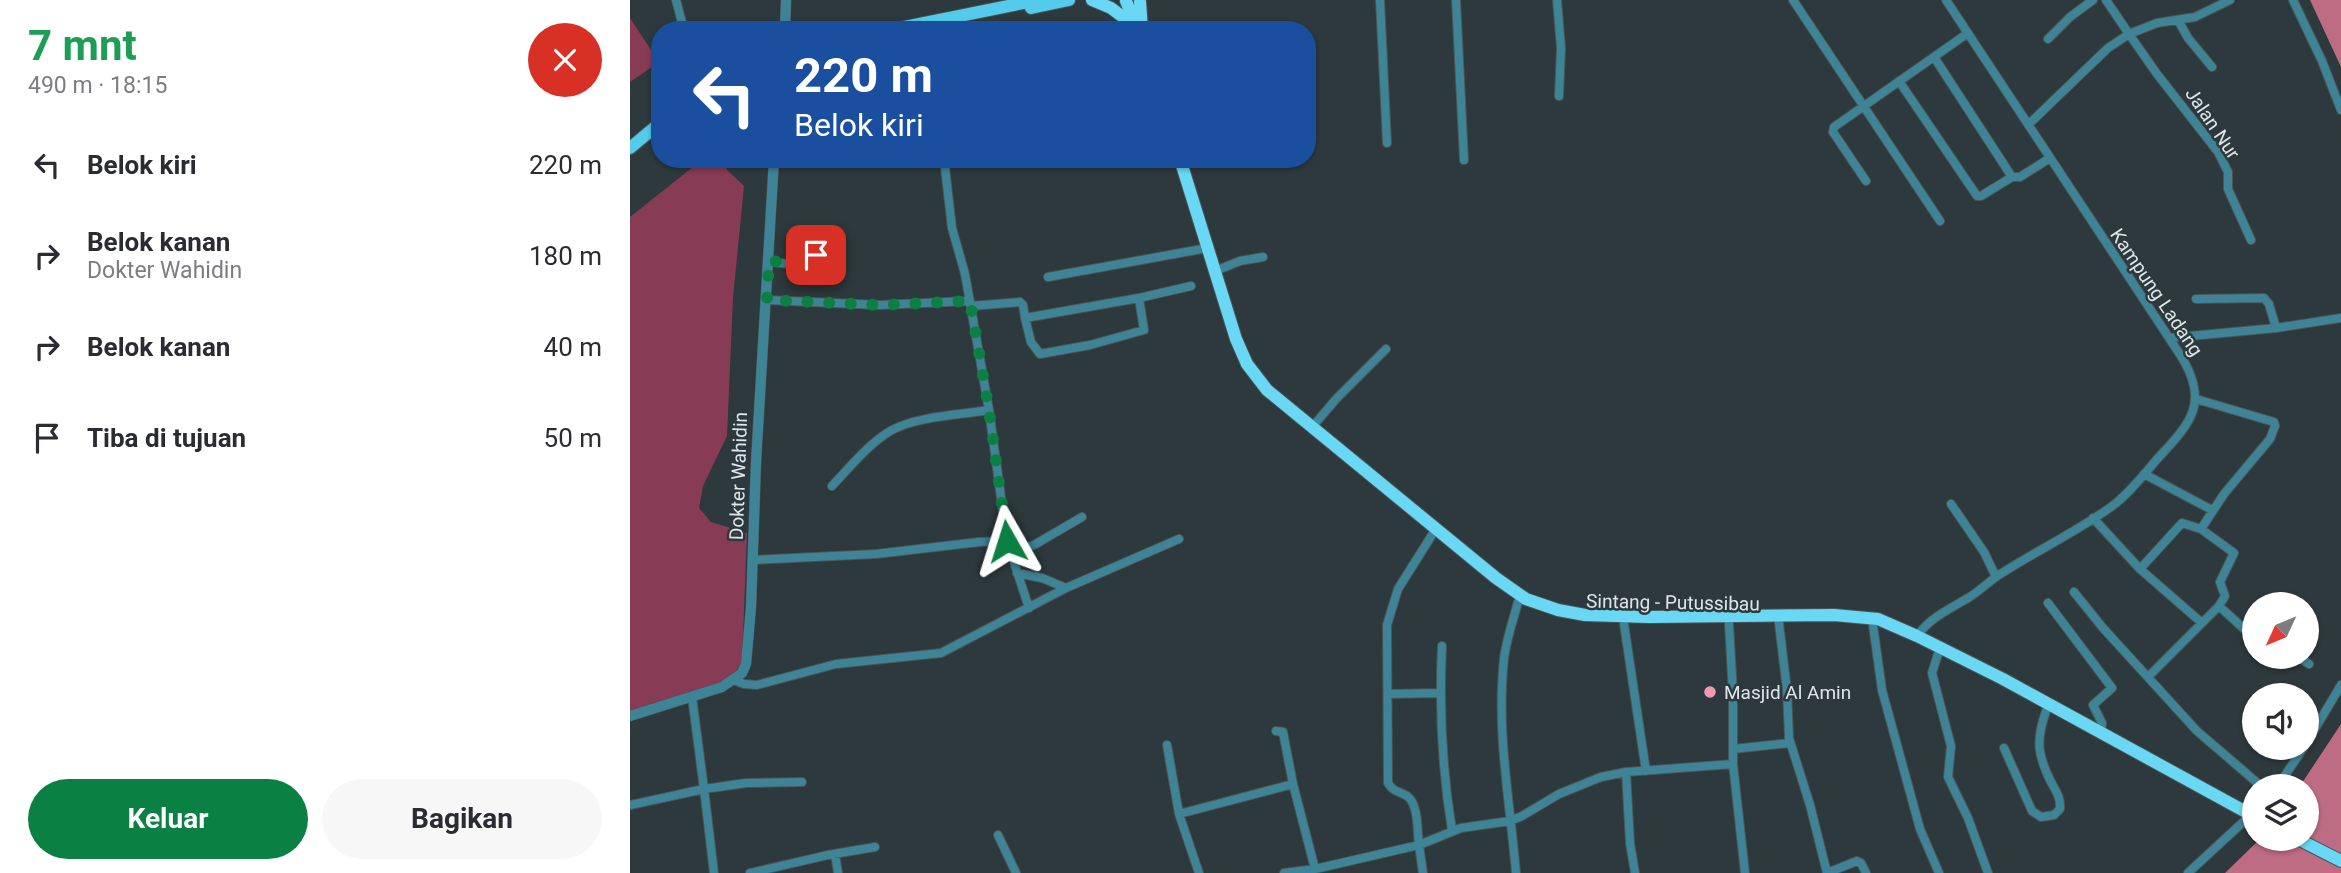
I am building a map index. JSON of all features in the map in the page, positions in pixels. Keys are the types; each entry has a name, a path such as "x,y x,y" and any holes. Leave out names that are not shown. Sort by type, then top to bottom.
{"highway":[{"path":"1092,0 1111,8 1128,21"},
{"path":"1126,0 1135,21"},
{"path":"1126,0 1131,3 1142,1 1140,21"},
{"name":"Sintang - Putussibau","path":"1177,168 1229,341 1252,383 1276,407 1510,590 1526,599 1558,610 1606,617 1870,617 1917,636 2242,809"},
{"name":"Sintang - Putussibau","path":"1183,168 1236,339 1247,364 1267,390 1313,426 1432,535 1518,602 1561,617 1586,622 1729,624 1779,619 1872,625 1888,629 2144,763 2169,772"},
{"path":"2319,850 2341,861"}],"main road":[{"path":"925,21 987,5 1038,0"},
{"path":"968,21 1069,0"},
{"path":"630,138 651,122"},
{"path":"630,148 651,130"}],"street":[{"path":"676,0 682,21"},
{"path":"785,21 786,0"},
{"path":"1380,0 1387,143"},
{"path":"1456,0 1464,160"},
{"path":"1557,0 1561,48 1559,96"},
{"path":"1793,0 1940,221"},
{"name":"Kampung Ladang","path":"1946,0 2169,338 2194,378 2196,399"},
{"path":"2048,38 2093,0"},
{"name":"Jalan Nur","path":"2106,0 2157,74 2218,152 2228,172 2228,189 2251,240"},
{"path":"2029,124 2108,48 2129,34 2157,23 2195,17 2230,0"},
{"path":"2292,0 2322,61 2341,110"},
{"path":"2178,20 2188,38 2212,67"},
{"path":"1866,181 1833,132 1834,127 1968,33"},
{"path":"1934,57 2012,177"},
{"path":"1899,81 1977,196 1986,194 2012,177 2020,177 2050,158"},
{"name":"Dokter Wahidin","path":"734,680 742,674 747,654 774,168"},
{"path":"945,168 952,228 971,303 989,410 1007,541 1029,608"},
{"path":"1048,277 1202,249"},
{"path":"769,261 795,265 808,262 816,255 840,255"},
{"path":"1215,271 1240,261 1263,257"},
{"path":"1025,318 1191,286"},
{"path":"767,300 880,305 1020,302 1036,351 1046,354 1141,332 1144,330 1144,324 1139,298"},
{"path":"2196,299 2264,298 2269,303 2276,328"},
{"path":"2169,338 2276,328 2341,318"},
{"path":"1313,426 1386,349"},
{"path":"1917,636 1938,614 2118,501 2187,424 2196,399 2275,424 2270,439 2212,510 2201,529"},
{"path":"832,486 879,439 896,428 989,410"},
{"path":"2144,474 2212,510"},
{"path":"1951,504 1984,552 1996,576"},
{"path":"1011,553 1034,545 1082,517"},
{"path":"2093,518 2140,569 2202,624"},
{"path":"2140,569 2182,523 2201,529 2234,553 2220,582 2225,592 2219,606 2148,677"},
{"path":"1423,873 1411,801 1388,783 1387,625 1405,574 1432,535"},
{"path":"630,716 692,697 734,680 757,685 836,664 941,653 1066,588 1179,539"},
{"path":"752,560 876,554 1007,541"},
{"path":"1017,573 1042,578 1066,588"},
{"path":"2074,592 2148,677 2210,742 2247,774"},
{"path":"1516,873 1505,778 1503,674 1507,644 1518,602"},
{"path":"2048,603 2112,688 2093,705 2102,723 2101,732"},
{"path":"2219,606 2242,627"},
{"path":"1779,619 1790,743 1810,805 1827,873 1857,861 1866,873"},
{"path":"1623,624 1646,771"},
{"path":"1729,624 1733,764 1745,873"},
{"path":"1872,625 1882,690 1920,829 1939,873"},
{"path":"1442,646 1440,692 1443,771 1452,831"},
{"path":"1938,654 1932,673 1951,746 1948,777 1968,818 1988,873"},
{"path":"2319,722 2341,685"},
{"path":"1388,694 1440,692"},
{"path":"692,697 713,873"},
{"path":"2004,748 2032,811 2041,817 2054,815 2060,809 2059,799 2043,767 2039,752 2038,738 2046,711"},
{"path":"1276,731 1283,732 1315,869"},
{"path":"1733,749 1790,743"},
{"path":"1167,745 1179,814 1199,873"},
{"path":"1284,873 1315,869 1419,845 1477,824 1510,821 1559,793 1601,777 1626,772 1733,764"},
{"path":"1626,772 1630,843 1635,873"},
{"path":"630,805 746,783 802,782"},
{"path":"1179,814 1293,784"},
{"path":"2188,873 2242,822"},
{"path":"998,835 1016,873"},
{"path":"750,873 875,847"},
{"path":"835,854 838,873"}],"shaded area":[{"path":"2310,0 2341,0 2341,67"},
{"path":"630,18 651,50 651,68 630,82"},
{"path":"692,168 726,168 744,186 733,298 727,436 703,486 699,508 711,522 747,533 742,663 726,683 630,711 630,217"},
{"path":"2341,724 2341,873 2225,873 2248,851 2319,851 2319,774 2308,774"}],"place":[{"name":"Masjid Al Amin","path":"1710,692"}],"route":[{"path":"816,255 803,264 769,261 767,300 880,305 970,301 989,410 1007,541"}]}
